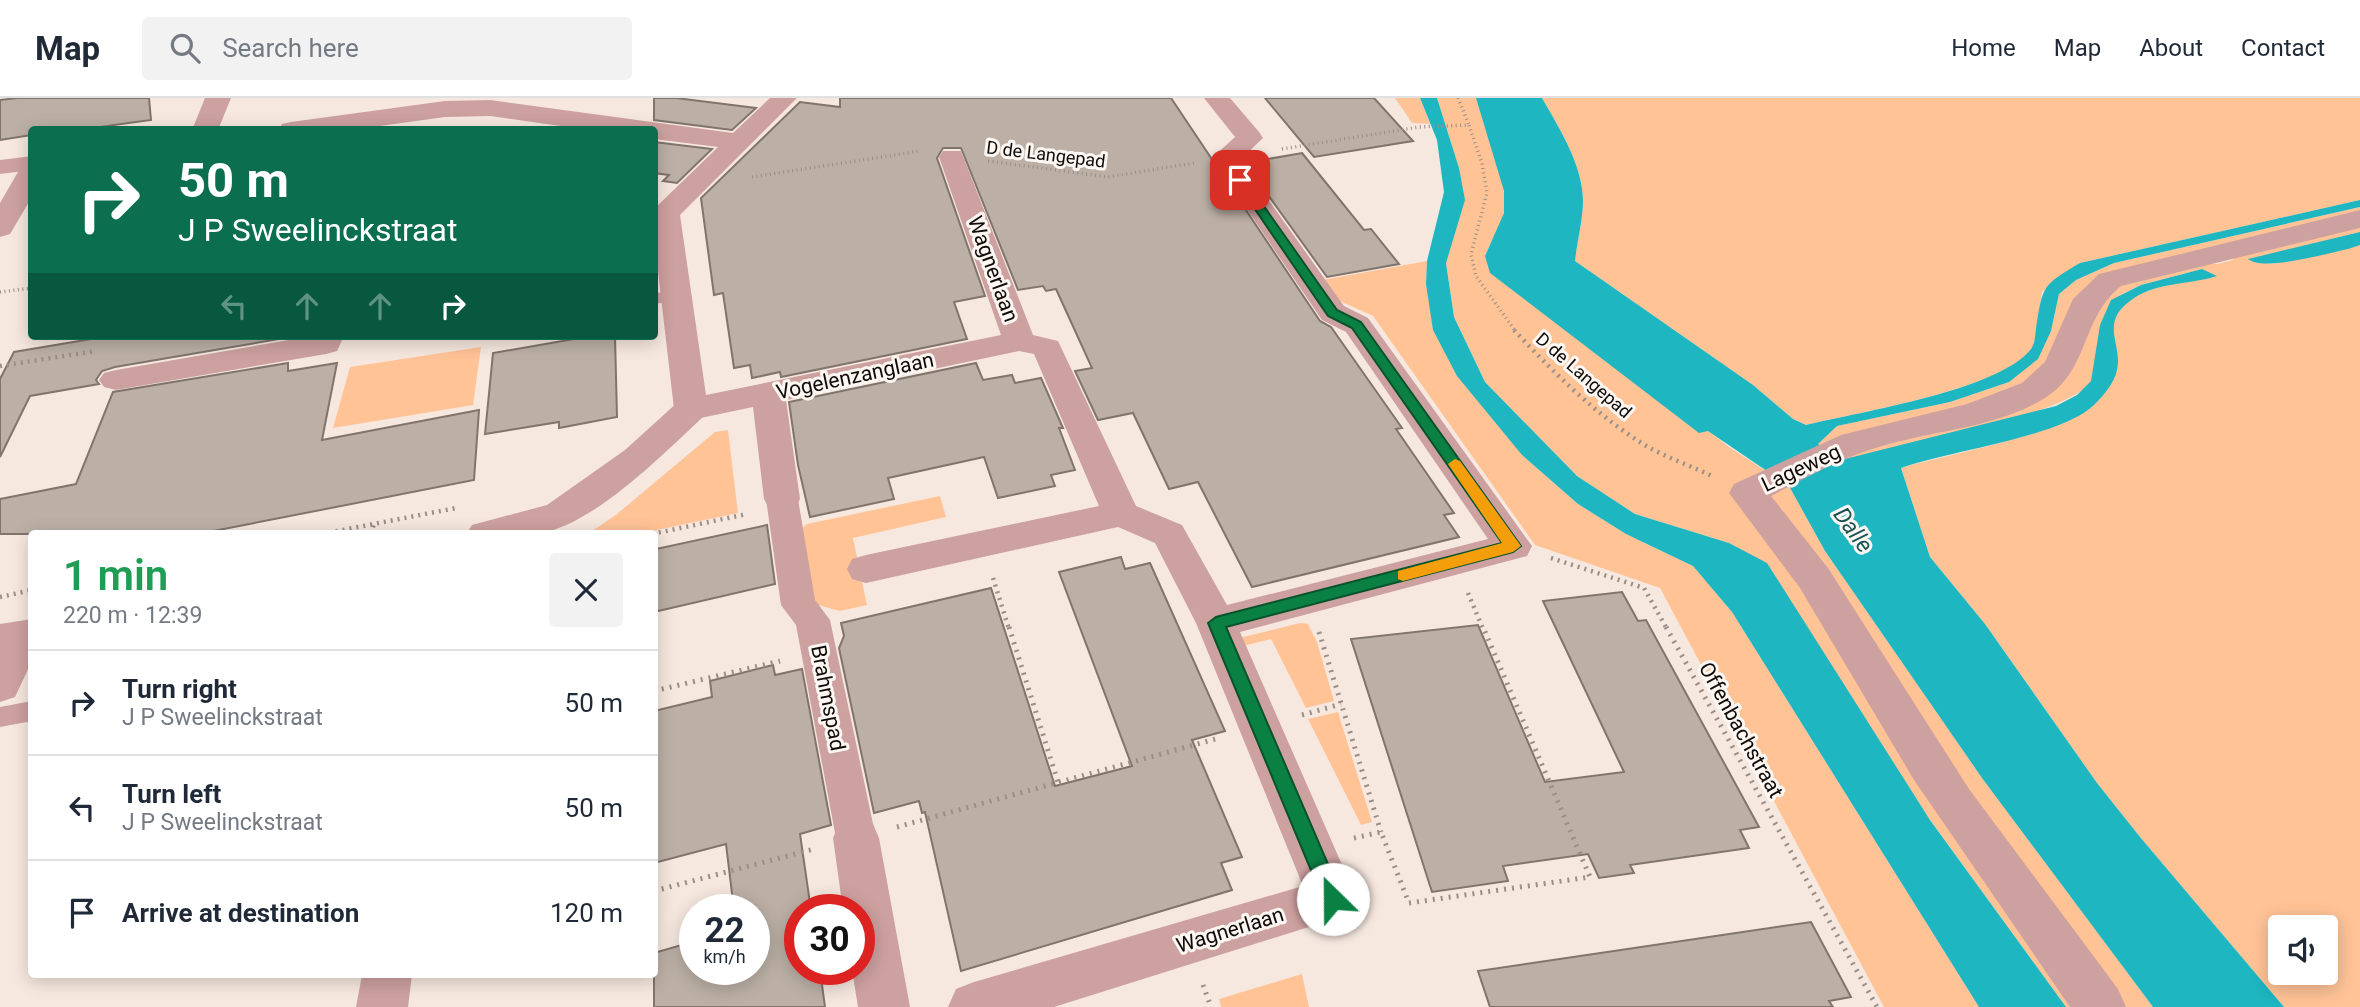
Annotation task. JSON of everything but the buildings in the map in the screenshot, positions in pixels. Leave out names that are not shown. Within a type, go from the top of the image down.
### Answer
[{"type":"street","points":[[207,126],[218,98]]},
{"type":"street","points":[[474,520],[559,515],[638,458],[691,409],[665,297],[666,213],[784,98]]},
{"type":"street","points":[[1216,623],[1513,546],[1357,325],[1333,313],[1225,158],[1250,138],[1217,98]]},
{"type":"street","points":[[351,126],[442,120],[491,103],[623,126]]},
{"type":"street","points":[[658,132],[738,142]]},
{"type":"street","name":"Wagnerlaan","points":[[952,157],[1018,341],[1047,348],[1121,514],[1169,534],[1216,623],[1333,899],[974,1007]]},
{"type":"street","points":[[0,167],[28,164]]},
{"type":"street","points":[[0,228],[28,178]]},
{"type":"street","name":"Lageweg","points":[[2100,1007],[1908,734],[1777,523],[1747,494],[1833,450],[1999,405],[2034,390],[2056,373],[2067,353],[2083,303],[2096,289],[2110,280],[2360,219]]},
{"type":"street","points":[[116,380],[326,344],[327,340]]},
{"type":"street","name":"Vogelenzanglaan","points":[[691,409],[1018,341]]},
{"type":"street","name":"Brahmspad","points":[[768,394],[798,605],[813,620],[856,838],[884,1007]]},
{"type":"street","points":[[866,569],[1121,514]]},
{"type":"street","points":[[0,685],[18,636]]},
{"type":"street","points":[[382,1007],[387,978]]},
{"type":"lane","points":[[0,717],[28,712]]},
{"type":"path","points":[[1458,98],[1469,125]]},
{"type":"path","name":"D de Langepad","points":[[691,186],[920,151],[1108,177],[1427,126],[1469,125],[1487,177],[1486,203],[1471,254],[1477,280],[1495,309],[1529,348],[1647,447],[1747,494]]},
{"type":"path","points":[[0,292],[28,288]]},
{"type":"path","points":[[0,366],[127,346],[116,380]]},
{"type":"path","points":[[658,533],[783,503]]},
{"type":"path","points":[[343,530],[374,524],[474,520]]},
{"type":"path","points":[[372,530],[374,524]]},
{"type":"path","name":"Offenbachstraat","points":[[1513,546],[1644,588],[1877,1007]]},
{"type":"path","points":[[1310,599],[1381,832],[1409,903],[1590,877],[1474,601],[1448,563]]},
{"type":"path","points":[[993,578],[1058,782]]},
{"type":"path","points":[[0,597],[28,591]]},
{"type":"path","points":[[658,690],[819,651]]},
{"type":"path","points":[[658,890],[1341,704]]},
{"type":"path","points":[[1312,849],[1381,832]]},
{"type":"shaded area","points":[[1395,98],[1420,98],[1430,124],[1412,123]]},
{"type":"shaded area","points":[[1437,98],[1476,98],[1496,154],[1503,185],[1504,211],[1485,256],[1729,447],[1789,486],[1825,551],[1982,778],[2153,1007],[2115,1007],[1903,708],[1781,508],[1762,518],[2090,1007],[2066,1007],[1729,543],[1635,514],[1577,476],[1485,382],[1454,317],[1446,263],[1459,168]]},
{"type":"shaded area","points":[[1542,98],[2360,98],[2360,200],[2080,263],[2042,292],[2034,345],[2021,360],[1998,373],[1931,396],[1806,425],[1793,419],[1753,385],[1575,261],[1583,208],[1582,187],[1575,160]]},
{"type":"shaded area","points":[[2360,207],[2360,215],[2137,267],[2026,386],[1991,400],[1820,446],[1817,444],[1837,426],[1950,402],[2009,382],[2051,331],[2059,294],[2076,280],[2114,263]]},
{"type":"shaded area","points":[[2360,225],[2360,232],[2249,260],[2272,264],[2360,245],[2360,1007],[2284,1007],[2097,783],[1985,624],[1930,557],[1901,468],[2029,435],[2075,417],[2091,407],[2103,394],[2118,366],[2113,329],[2116,317],[2123,307],[2132,299],[2156,288],[2206,279],[2202,269],[2141,285],[2120,295],[2095,374],[2091,382],[2076,394],[2014,419],[1841,460],[1860,447],[2008,408],[2093,304],[2122,282],[2202,262],[2217,264],[2233,260],[2231,255]]},
{"type":"shaded area","points":[[1427,261],[1426,284],[1522,455],[1578,504],[1626,534],[1693,566],[1732,612],[1979,1007],[1884,1007],[1660,588],[1535,545],[1373,316],[1329,296],[1317,281]]},
{"type":"shaded area","points":[[481,347],[473,405],[333,428],[350,367]]},
{"type":"shaded area","points":[[728,430],[738,513],[657,530],[594,530],[617,514],[715,432]]},
{"type":"shaded area","points":[[940,496],[946,517],[853,538],[867,605],[840,611],[807,602],[796,534],[807,524]]},
{"type":"shaded area","points":[[1300,623],[1308,624],[1317,642],[1334,701],[1306,708],[1271,639],[1243,646],[1235,639]]},
{"type":"shaded area","points":[[1338,712],[1372,822],[1361,825],[1308,719]]},
{"type":"shaded area","points":[[1302,974],[1309,1007],[1221,1007],[1219,999]]},
{"type":"water","points":[[1420,98],[1437,98],[1459,168],[1465,200],[1446,263],[1454,317],[1485,382],[1577,476],[1635,514],[1729,543],[1767,563],[1930,820],[2066,1007],[1979,1007],[1732,612],[1693,566],[1626,534],[1578,504],[1522,455],[1457,376],[1433,330],[1426,284],[1427,261],[1444,192],[1437,140]]},
{"type":"water","name":"Dalle","points":[[1476,98],[1542,98],[1575,160],[1582,187],[1583,208],[1575,261],[1753,385],[1793,419],[1806,425],[1927,398],[1960,388],[2015,364],[2033,345],[2040,304],[2046,288],[2080,263],[2360,200],[2360,207],[2114,263],[2076,280],[2059,294],[2051,331],[2038,359],[2009,382],[1950,402],[1837,426],[1818,444],[1841,460],[2056,406],[2077,395],[2091,381],[2100,325],[2111,300],[2141,285],[2202,269],[2217,276],[2150,290],[2130,301],[2121,310],[2114,326],[2118,361],[2116,375],[2094,405],[2078,416],[2031,435],[1901,468],[1930,557],[1985,624],[2097,783],[2284,1007],[2153,1007],[1982,778],[1825,551],[1789,486],[1708,431],[1699,433],[1490,273],[1485,256],[1504,213],[1504,191]]},
{"type":"water","points":[[2360,232],[2360,245],[2348,249],[2281,263],[2248,259]]},
{"type":"slow traffic","points":[[1403,575],[1513,546],[1455,464]]},
{"type":"route","points":[[1240,180],[1333,313],[1357,325],[1513,546],[1216,623],[1333,899]]}]
